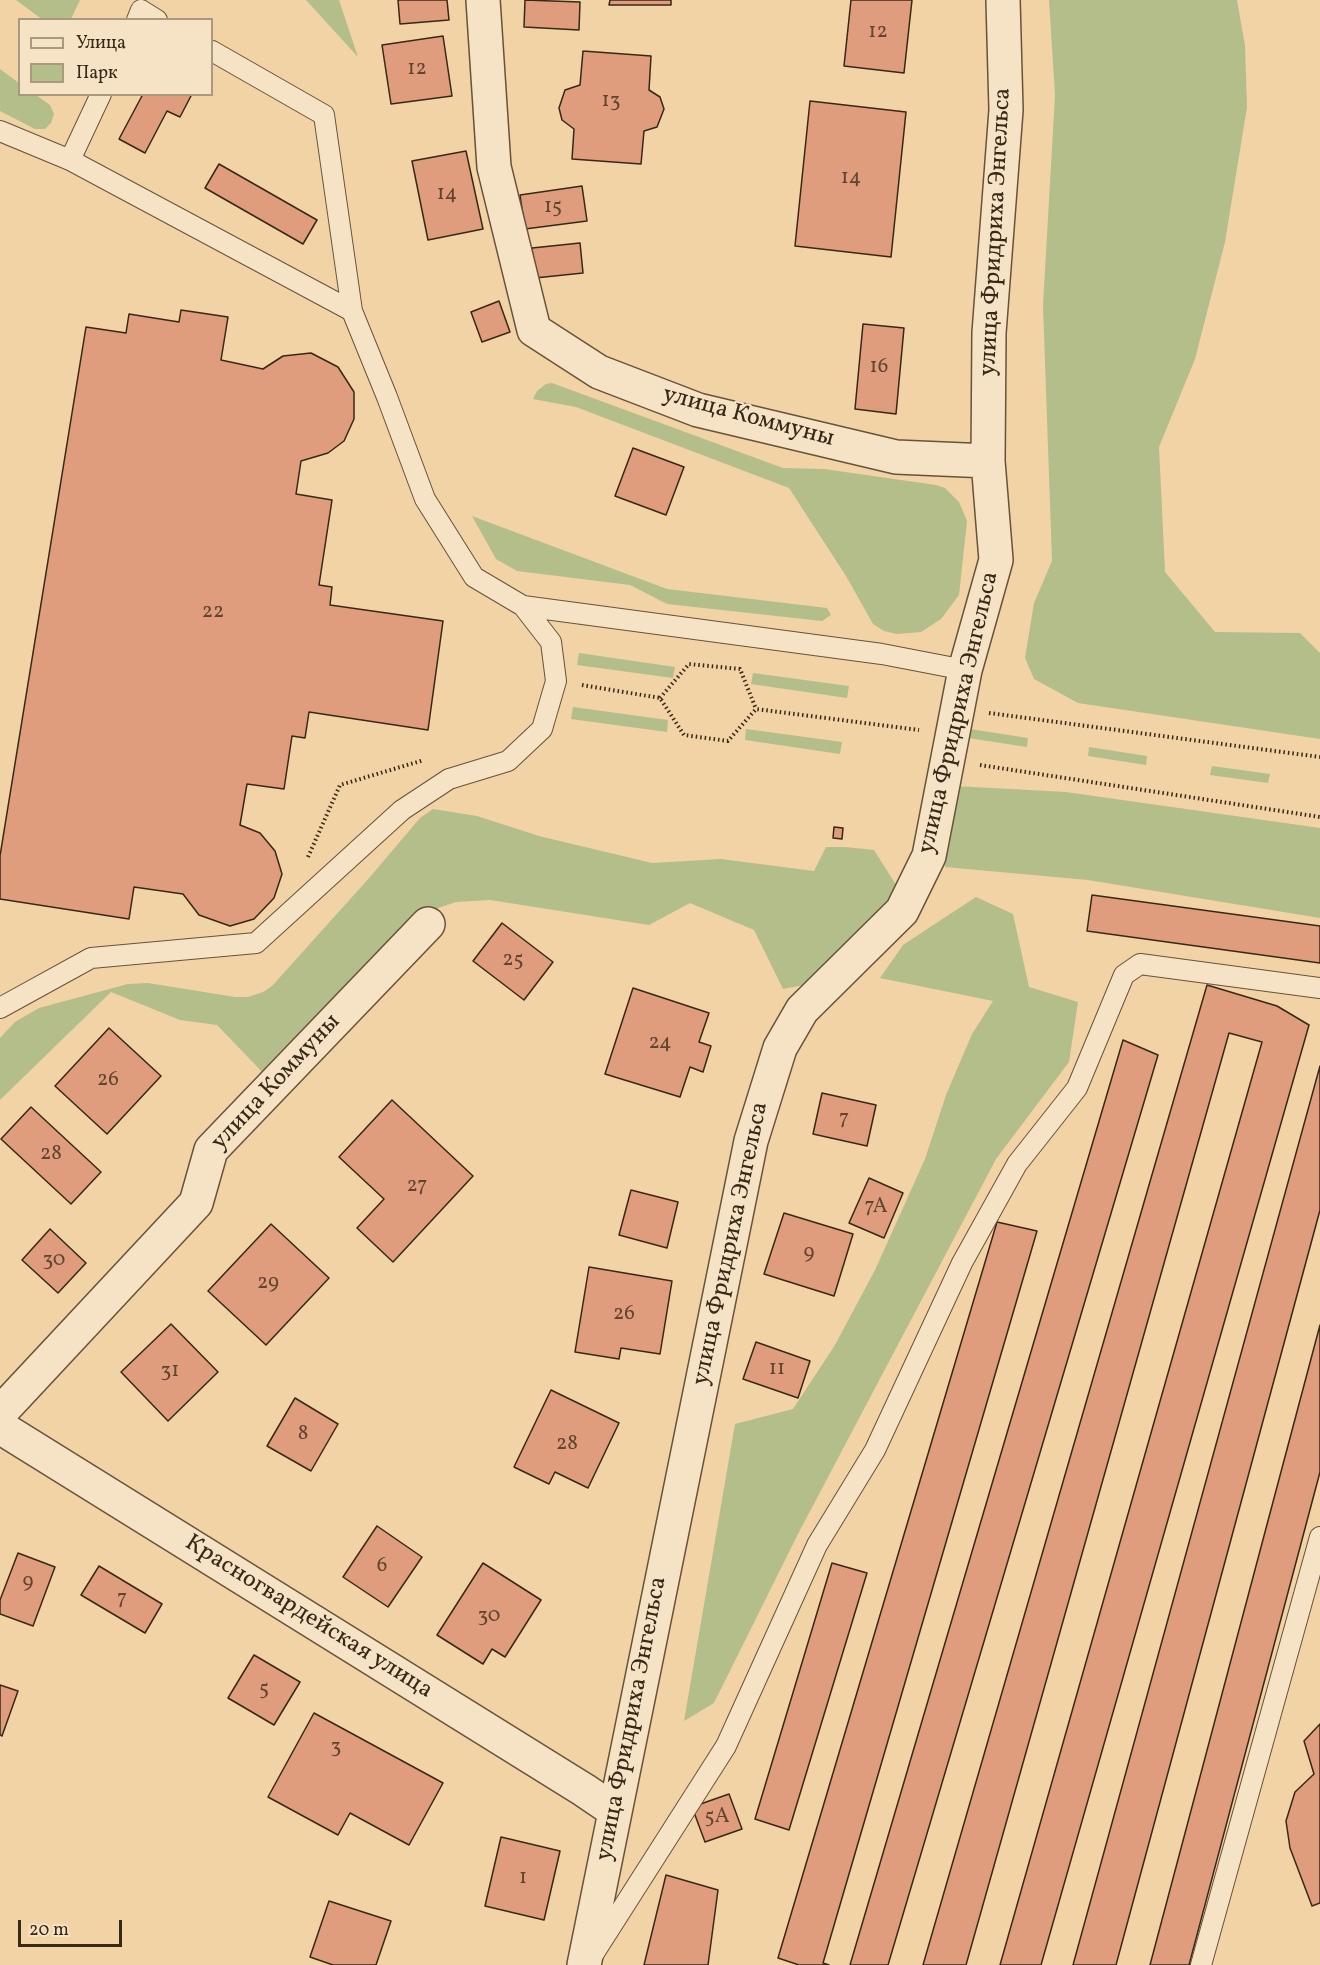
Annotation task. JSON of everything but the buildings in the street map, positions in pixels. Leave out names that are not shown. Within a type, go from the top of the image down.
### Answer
[{"type":"street","name":"улица Коммуны","points":[[483,0],[494,167],[534,330],[599,372],[698,410],[896,457],[988,461]]},
{"type":"street","name":"улица Фридриха Энгельса","points":[[585,1965],[751,1141],[780,1048],[802,1010],[902,911],[930,856],[951,734],[965,670],[996,560],[988,461],[989,333],[1006,110],[1003,0]]},
{"type":"street","name":"улица Коммуны","points":[[0,1413],[196,1203],[211,1150],[428,924]]},
{"type":"street","name":"Красногвардейская улица","points":[[0,1427],[574,1783],[615,1811]]},
{"type":"lane","points":[[137,18],[141,10],[154,18]]},
{"type":"lane","points":[[0,1008],[91,958],[256,943],[402,810],[449,779],[508,761],[542,729],[556,681],[551,642],[523,606],[474,577],[425,499],[399,427],[352,311],[324,115],[213,52]]},
{"type":"lane","points":[[70,160],[100,96]]},
{"type":"lane","points":[[0,131],[70,160],[352,311]]},
{"type":"lane","points":[[523,606],[882,654],[965,670]]},
{"type":"lane","points":[[585,1965],[726,1746],[817,1545],[875,1450],[962,1263],[1017,1164],[1077,1088],[1124,975],[1140,964],[1320,988]]},
{"type":"lane","points":[[1201,1965],[1320,1538]]},
{"type":"path","points":[[660,698],[689,664],[740,669],[756,709]]},
{"type":"path","points":[[986,713],[1320,757]]},
{"type":"path","points":[[951,734],[966,763],[1320,817]]},
{"type":"green space","points":[[16,0],[80,0],[71,18],[40,18]]},
{"type":"green space","points":[[306,0],[339,0],[358,57]]},
{"type":"green space","points":[[1049,0],[1237,0],[1245,46],[1247,107],[1225,242],[1195,359],[1159,447],[1165,572],[1215,632],[1300,633],[1320,653],[1320,739],[1078,703],[1034,679],[1025,658],[1034,603],[1052,561],[1043,305],[1055,95]]},
{"type":"green space","points":[[0,69],[18,82],[18,96],[37,96],[50,105],[54,114],[51,123],[45,129],[35,129],[0,111]]},
{"type":"green space","points":[[552,383],[783,468],[824,469],[945,488],[959,502],[967,521],[959,595],[941,619],[921,632],[897,634],[884,631],[873,624],[846,576],[789,488],[576,407],[533,399],[537,391],[546,384]]},
{"type":"green space","points":[[472,516],[667,589],[827,608],[831,615],[822,621],[667,604],[630,585],[517,571],[496,559]]},
{"type":"green space","points":[[579,653],[675,667],[673,678],[577,665]]},
{"type":"green space","points":[[753,673],[849,686],[847,698],[751,684]]},
{"type":"green space","points":[[573,707],[668,720],[667,732],[571,719]]},
{"type":"green space","points":[[746,729],[842,742],[840,754],[745,740]]},
{"type":"green space","points":[[970,729],[1028,738],[1027,747],[968,738]]},
{"type":"green space","points":[[1089,747],[1147,756],[1146,765],[1088,756]]},
{"type":"green space","points":[[1212,766],[1270,774],[1268,783],[1210,775]]},
{"type":"green space","points":[[955,786],[1066,792],[1320,828],[1320,918],[1088,880],[945,867]]},
{"type":"green space","points":[[433,809],[477,816],[539,836],[652,863],[721,859],[814,871],[826,847],[874,850],[898,888],[874,916],[804,985],[783,989],[754,930],[690,903],[649,925],[490,900],[456,902],[438,908],[407,926],[269,1079],[217,1025],[180,1020],[111,992],[0,1100],[0,1038],[15,1022],[39,1008],[128,984],[148,983],[235,997],[248,997],[272,986],[420,818]]},
{"type":"green space","points":[[976,897],[1013,914],[1029,987],[1078,1002],[1069,1062],[996,1159],[798,1534],[714,1703],[684,1721],[735,1424],[793,1409],[835,1345],[875,1270],[925,1159],[946,1095],[972,1034],[993,1001],[880,978],[903,945]]}]
